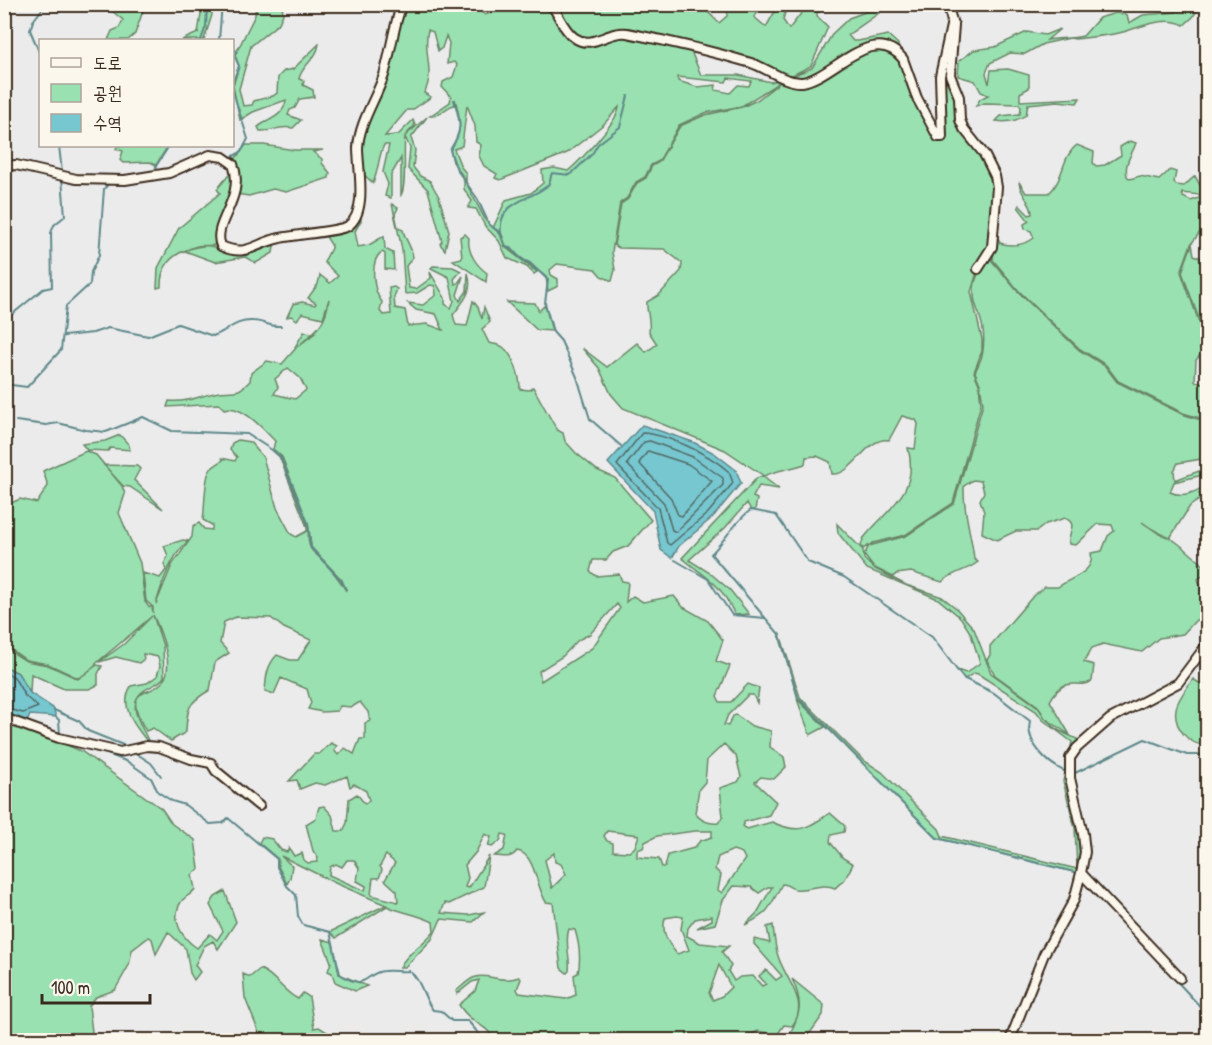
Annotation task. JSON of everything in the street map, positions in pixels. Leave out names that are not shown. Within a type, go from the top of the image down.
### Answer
[{"type":"street","points":[[4,166],[16,165],[69,178],[124,180],[169,173],[202,157],[218,156],[233,164],[236,186],[234,200],[218,237],[220,246],[240,252],[281,237],[344,228],[352,223],[357,213],[361,173],[358,157],[360,138],[383,77],[402,4]]},
{"type":"street","points":[[552,4],[575,38],[585,42],[597,41],[619,32],[753,64],[798,82],[809,81],[841,59],[861,51],[879,47],[890,49],[898,52],[903,59],[924,112],[938,137],[942,137],[940,76],[952,21]]},
{"type":"street","points":[[947,4],[955,36],[950,75],[959,97],[960,120],[964,129],[984,154],[997,187],[992,247],[978,269]]},
{"type":"street","points":[[1010,1041],[1044,954],[1074,900],[1081,873],[1085,852],[1070,778],[1070,758],[1077,748],[1110,720],[1178,683],[1208,643]]},
{"type":"street","points":[[4,718],[60,738],[120,752],[147,746],[159,747],[191,759],[211,763],[216,771],[260,806]]},
{"type":"street","points":[[1081,873],[1180,978]]},
{"type":"green space","points":[[145,5],[135,34],[129,39],[108,39],[112,31],[119,28],[123,20],[112,11],[115,8]]},
{"type":"green space","points":[[197,5],[211,5],[212,15],[204,39],[184,39],[198,33],[202,8]]},
{"type":"green space","points":[[256,5],[282,5],[283,14],[279,23],[251,46],[239,89],[243,106],[252,105],[254,101],[277,93],[278,77],[284,71],[293,69],[319,44],[299,79],[304,81],[303,85],[313,90],[314,97],[300,99],[295,108],[290,110],[288,115],[301,120],[293,128],[283,127],[260,131],[258,127],[279,114],[286,100],[253,112],[240,120],[234,91],[239,66],[235,55],[255,15]]},
{"type":"green space","points":[[403,5],[472,5],[485,15],[497,11],[499,5],[551,5],[566,28],[585,42],[619,33],[690,49],[701,75],[738,75],[771,82],[785,78],[798,83],[842,60],[879,48],[897,53],[942,138],[941,76],[952,24],[950,58],[959,120],[994,177],[991,247],[980,262],[971,292],[982,339],[982,351],[974,372],[979,384],[981,404],[953,503],[905,535],[873,543],[863,549],[861,546],[863,539],[891,509],[905,489],[910,464],[908,448],[915,449],[918,424],[916,420],[902,416],[889,440],[881,440],[873,444],[840,473],[832,474],[830,462],[817,456],[806,457],[805,464],[764,476],[725,450],[623,408],[611,394],[599,368],[582,348],[607,367],[637,343],[646,352],[657,344],[649,332],[647,302],[659,295],[681,271],[682,263],[664,249],[619,248],[614,245],[621,204],[628,199],[637,183],[646,178],[652,166],[659,162],[680,126],[705,115],[742,107],[757,100],[783,80],[742,106],[705,113],[679,125],[659,161],[651,165],[645,177],[636,182],[627,198],[620,203],[612,252],[615,270],[612,281],[601,276],[595,269],[557,264],[550,270],[551,275],[558,279],[558,286],[548,291],[546,277],[506,246],[501,232],[493,228],[506,200],[531,193],[543,183],[542,170],[554,168],[568,171],[606,131],[619,107],[604,124],[567,153],[500,180],[495,178],[497,174],[484,166],[479,156],[481,145],[476,142],[475,126],[467,105],[462,146],[454,149],[466,173],[466,181],[453,162],[450,150],[457,138],[460,126],[455,99],[455,105],[437,115],[430,116],[450,102],[451,97],[442,87],[443,82],[453,77],[457,65],[454,62],[447,64],[449,43],[446,36],[442,48],[438,51],[433,32],[428,30],[429,78],[424,93],[431,97],[412,110],[407,110],[385,136],[398,135],[413,120],[415,125],[405,136],[427,117],[411,138],[415,150],[413,167],[420,176],[430,181],[439,197],[449,231],[445,250],[440,244],[442,241],[428,190],[408,169],[410,148],[405,137],[403,190],[401,195],[401,158],[391,175],[391,198],[385,196],[388,184],[383,172],[389,145],[384,145],[373,183],[362,173],[361,143]],"holes":[[[677,77],[726,82],[728,78],[751,81],[749,86],[738,85],[730,93],[715,90],[716,85],[697,87],[678,81]]]},
{"type":"green space","points":[[552,5],[713,5],[706,10],[719,23],[727,16],[728,9],[724,5],[734,9],[741,5],[765,5],[754,17],[766,27],[777,8],[771,5],[787,5],[783,20],[789,29],[806,7],[804,5],[822,5],[825,8],[817,13],[817,16],[828,27],[811,66],[786,78],[754,64],[634,34],[597,41],[575,38]]},
{"type":"green space","points":[[884,5],[879,13],[848,35],[853,41],[858,41],[888,35],[898,44],[898,52],[886,49],[863,51],[811,79],[787,78],[812,68],[833,33],[849,18]]},
{"type":"green space","points":[[1177,5],[1200,5],[1193,17],[1184,25],[1169,21],[1123,32],[1070,38],[1083,36],[1099,18],[1116,13],[1127,15],[1129,23],[1143,15],[1176,12]]},
{"type":"green space","points":[[1060,29],[1047,40],[1070,38],[1043,44],[1025,54],[1010,53],[990,63],[986,73],[989,84],[991,70],[1008,69],[1029,75],[1029,88],[1020,93],[1020,101],[1080,98],[1077,103],[1057,101],[1028,104],[1026,115],[1023,117],[1008,122],[996,121],[1001,116],[1020,114],[1021,107],[1019,104],[985,103],[976,106],[980,99],[988,95],[981,92],[975,81],[958,76],[959,61],[974,50],[995,47],[1027,32],[1045,35]]},
{"type":"green space","points":[[1130,141],[1136,143],[1127,167],[1127,176],[1130,179],[1140,176],[1159,180],[1170,170],[1176,172],[1174,182],[1176,185],[1184,186],[1195,176],[1201,187],[1200,195],[1182,193],[1183,197],[1191,201],[1199,198],[1207,201],[1207,217],[1201,231],[1191,244],[1181,272],[1199,322],[1207,334],[1207,348],[1196,360],[1195,381],[1207,384],[1207,420],[1183,413],[1118,381],[1106,365],[1080,349],[1019,291],[993,260],[996,232],[1000,243],[1004,244],[1022,244],[1034,238],[1031,231],[1025,229],[1024,224],[1029,221],[1018,207],[1019,205],[1029,215],[1032,214],[1019,182],[1026,193],[1049,193],[1054,188],[1068,156],[1077,145],[1094,152],[1093,163],[1096,166],[1105,165],[1121,155],[1120,147]]},
{"type":"green space","points":[[246,145],[264,145],[294,150],[323,150],[313,152],[322,159],[322,163],[330,173],[329,178],[286,192],[273,189],[249,196],[236,194],[234,160],[229,159],[236,158]]},
{"type":"green space","points":[[117,147],[167,147],[156,165],[150,162],[123,163],[120,160],[123,151],[116,149]]},
{"type":"green space","points":[[234,169],[230,208],[219,245],[188,249],[179,253],[166,266],[162,275],[161,287],[157,288],[158,268],[179,228],[220,193],[217,189]]},
{"type":"green space","points":[[464,179],[486,221],[500,234],[505,247],[537,272],[534,274],[527,267],[507,258],[499,241],[485,226],[476,209],[468,208],[472,201],[464,189]]},
{"type":"green space","points":[[392,204],[398,208],[395,214],[398,228],[403,230],[413,257],[406,266],[409,288],[416,289],[431,278],[430,272],[445,298],[445,304],[451,308],[454,301],[449,277],[431,268],[433,266],[453,267],[461,271],[454,279],[455,284],[463,276],[457,295],[460,301],[467,291],[468,273],[469,291],[453,315],[456,325],[467,326],[473,301],[482,319],[484,307],[490,322],[482,329],[489,343],[503,347],[510,356],[518,372],[520,389],[529,390],[533,387],[557,430],[563,433],[565,441],[597,470],[615,478],[651,520],[628,546],[613,552],[606,560],[593,560],[590,571],[596,576],[619,574],[622,581],[628,582],[626,602],[633,596],[643,602],[674,596],[683,607],[708,621],[723,640],[716,661],[730,666],[717,696],[720,702],[731,702],[748,684],[759,688],[757,703],[753,695],[748,695],[728,715],[724,725],[728,726],[733,716],[736,715],[752,726],[771,731],[770,747],[784,757],[786,767],[774,779],[761,777],[755,782],[776,802],[769,815],[744,822],[743,827],[747,829],[772,822],[797,829],[809,826],[830,813],[845,826],[844,832],[831,835],[830,842],[843,858],[853,864],[845,879],[835,888],[825,886],[795,889],[782,884],[768,909],[745,925],[757,913],[772,887],[759,893],[751,887],[734,886],[723,900],[715,924],[697,928],[712,920],[712,916],[695,919],[688,928],[687,936],[700,943],[729,946],[722,952],[731,966],[728,971],[734,981],[740,977],[753,976],[762,986],[766,984],[759,976],[766,970],[776,980],[782,976],[754,944],[754,939],[770,943],[767,927],[773,925],[778,955],[795,992],[799,1009],[792,1026],[784,1025],[777,1035],[758,1031],[741,1040],[497,1040],[467,1015],[459,1005],[475,991],[479,980],[472,982],[457,994],[456,991],[476,977],[512,979],[519,977],[521,979],[517,989],[519,993],[566,999],[576,995],[574,975],[578,973],[579,962],[575,930],[569,929],[567,939],[569,971],[567,973],[561,968],[553,903],[546,902],[528,858],[517,851],[509,857],[494,856],[504,850],[507,835],[502,834],[500,841],[492,847],[488,846],[491,837],[485,834],[476,852],[465,865],[468,878],[465,887],[469,888],[489,856],[484,887],[449,904],[445,903],[441,913],[469,915],[484,912],[473,922],[441,919],[432,939],[405,967],[400,967],[434,931],[433,922],[387,906],[336,938],[330,932],[386,905],[281,856],[292,866],[287,884],[278,866],[278,859],[259,843],[262,837],[272,839],[281,850],[287,852],[289,848],[294,856],[302,853],[304,860],[308,863],[317,862],[318,858],[313,851],[306,824],[316,818],[319,807],[324,806],[332,815],[336,831],[343,831],[347,823],[349,799],[357,794],[365,804],[369,800],[366,791],[354,784],[350,787],[347,776],[325,785],[315,783],[300,789],[297,780],[289,781],[314,754],[319,754],[331,743],[337,746],[334,750],[338,755],[345,748],[354,754],[360,739],[365,739],[365,723],[370,721],[368,712],[360,702],[352,707],[340,706],[337,711],[322,712],[308,709],[311,703],[307,689],[281,678],[274,694],[265,691],[269,667],[277,655],[290,660],[298,660],[311,640],[284,628],[271,618],[236,617],[224,622],[220,643],[229,653],[215,662],[210,690],[190,707],[186,732],[171,741],[153,728],[146,731],[138,716],[136,702],[135,709],[137,716],[150,745],[131,718],[127,703],[128,694],[131,686],[147,683],[157,676],[160,666],[158,657],[143,654],[144,659],[139,663],[116,657],[99,662],[124,644],[152,616],[78,678],[48,664],[26,660],[5,645],[5,499],[9,504],[20,499],[37,503],[48,486],[43,471],[86,451],[96,455],[122,486],[125,494],[119,513],[140,563],[145,602],[152,607],[153,613],[153,607],[146,601],[143,573],[160,578],[166,570],[164,564],[168,556],[164,546],[183,540],[188,541],[172,562],[156,604],[172,565],[192,537],[193,526],[199,523],[204,529],[212,530],[212,525],[203,520],[210,470],[223,460],[222,458],[235,461],[237,457],[230,450],[232,443],[238,440],[250,442],[263,457],[277,508],[291,534],[296,537],[307,531],[307,527],[279,456],[281,458],[307,523],[311,549],[331,570],[346,591],[342,580],[311,547],[308,523],[282,457],[273,449],[275,441],[245,414],[231,408],[224,409],[219,404],[167,407],[169,401],[182,401],[219,392],[239,390],[250,381],[251,373],[267,361],[282,364],[296,348],[304,332],[313,333],[319,327],[328,308],[329,299],[323,318],[302,313],[297,320],[291,316],[287,317],[293,304],[302,302],[315,305],[316,303],[308,298],[318,284],[320,275],[330,283],[338,276],[324,262],[332,246],[325,235],[275,241],[287,237],[342,230],[355,220],[358,214],[361,214],[361,221],[355,231],[358,247],[369,245],[384,236],[385,249],[393,253],[394,270],[385,269],[385,254],[382,252],[375,262],[376,291],[382,302],[380,311],[383,315],[391,314],[389,288],[394,287],[397,289],[394,297],[395,308],[405,310],[408,326],[427,324],[443,330],[436,314],[416,310],[408,303],[423,305],[436,295],[435,286],[430,285],[417,293],[405,294],[402,249]],"holes":[[[288,368],[300,378],[306,390],[295,399],[274,394],[278,387],[275,379]],[[617,604],[620,608],[592,648],[541,681],[539,671],[563,656],[578,640],[590,634]],[[153,615],[165,646],[167,671],[165,678],[160,685],[141,694],[164,677],[163,646]],[[724,744],[736,756],[741,777],[738,782],[720,788],[723,817],[718,823],[705,821],[695,813],[699,789],[705,782],[707,760]],[[607,831],[639,835],[635,847],[629,852],[613,851],[613,843],[607,841],[604,836]],[[695,831],[712,831],[712,837],[700,841],[694,848],[668,855],[665,867],[662,867],[659,859],[637,857],[637,850],[643,848],[645,842],[657,836]],[[733,850],[742,853],[745,859],[722,893],[718,890],[721,875],[715,869],[718,857]],[[554,853],[555,862],[561,864],[566,874],[552,888],[545,860]],[[386,855],[395,863],[385,880],[397,891],[398,902],[371,895],[373,878],[379,878],[382,870],[380,866]],[[347,860],[354,860],[359,868],[357,881],[366,886],[365,891],[329,875],[330,867],[336,864],[342,867]],[[683,917],[681,929],[689,950],[677,954],[668,942],[664,928],[665,918]],[[719,965],[731,987],[722,996],[713,1000],[709,993]]]},
{"type":"green space","points":[[465,234],[469,238],[469,248],[473,258],[487,273],[486,282],[453,260],[462,258],[460,237]]},
{"type":"green space","points":[[275,241],[273,253],[256,263],[245,257],[215,262],[185,251],[193,247],[206,246],[232,252],[244,252]]},
{"type":"green space","points":[[1192,244],[1194,255],[1207,261],[1207,332],[1200,322],[1182,272]]},
{"type":"green space","points":[[991,252],[992,261],[1018,292],[1079,350],[1105,366],[1117,382],[1182,414],[1207,422],[1207,458],[1178,463],[1174,471],[1175,480],[1207,468],[1207,474],[1174,482],[1170,492],[1190,493],[1207,484],[1207,489],[1199,494],[1202,498],[1190,506],[1169,538],[1207,568],[1207,573],[1198,579],[1203,595],[1202,606],[1207,610],[1207,620],[1196,620],[1183,634],[1159,638],[1142,652],[1103,644],[1092,648],[1084,662],[1094,665],[1092,681],[1087,684],[1061,687],[1050,701],[1070,735],[1045,718],[1038,706],[995,675],[987,660],[990,655],[990,646],[1034,595],[1045,587],[1058,587],[1086,570],[1091,560],[1091,553],[1102,551],[1108,536],[1114,531],[1112,525],[1098,524],[1076,545],[1069,544],[1072,526],[1065,518],[1046,524],[1037,531],[1016,531],[997,540],[982,533],[984,512],[980,500],[984,492],[981,481],[973,480],[964,486],[964,491],[974,559],[978,562],[974,565],[942,582],[911,572],[896,574],[893,577],[873,567],[864,555],[869,546],[906,536],[954,504],[983,404],[980,384],[975,372],[982,355],[984,335],[974,294],[980,269]]},
{"type":"green space","points":[[507,302],[535,303],[539,311],[545,305],[552,331],[537,330]]},
{"type":"green space","points":[[120,435],[129,445],[130,450],[110,448],[108,451],[87,450],[82,444],[105,441]]},
{"type":"green space","points":[[104,465],[137,466],[140,469],[134,480],[163,509],[130,487],[123,486]]},
{"type":"green space","points":[[762,476],[779,489],[759,486],[753,497],[757,499],[755,510],[751,510],[747,503],[725,528],[689,560],[710,573],[730,590],[749,614],[735,615],[718,588],[682,558],[757,478]]},
{"type":"green space","points":[[837,524],[863,550],[864,559],[873,568],[906,585],[942,597],[956,608],[974,629],[991,673],[1038,707],[1045,718],[1058,730],[1083,742],[1069,758],[1083,844],[1078,886],[1018,1014],[1040,952],[1058,924],[1079,873],[937,838],[798,698],[780,634],[800,697],[863,760],[882,772],[939,829],[942,836],[1077,869],[1075,828],[1063,781],[1072,742],[1043,720],[1036,711],[978,674],[974,673],[965,679],[957,670],[966,673],[980,663],[971,634],[961,618],[938,599],[867,569],[838,533]]},
{"type":"green space","points":[[4,647],[26,661],[48,665],[78,679],[97,665],[102,666],[98,674],[98,685],[89,689],[64,689],[31,674],[30,693],[18,673],[5,666]]},
{"type":"green space","points":[[1193,679],[1207,688],[1207,745],[1188,739],[1177,722],[1177,705]]},
{"type":"green space","points":[[797,699],[825,727],[810,735]]},
{"type":"green space","points":[[5,720],[81,751],[162,809],[172,824],[195,840],[199,869],[192,875],[195,889],[181,902],[177,915],[182,934],[192,944],[197,948],[210,934],[217,940],[223,931],[210,905],[215,897],[225,891],[236,922],[218,949],[213,941],[204,946],[195,965],[200,972],[194,980],[190,973],[186,949],[168,932],[156,954],[152,939],[149,937],[132,950],[129,965],[115,990],[96,997],[89,1006],[92,1032],[88,1040],[5,1040]]},
{"type":"green space","points":[[322,939],[333,942],[339,974],[367,986],[355,991],[335,982],[332,973],[328,971],[331,962]]},
{"type":"green space","points":[[260,969],[298,999],[303,993],[309,997],[314,1028],[319,1027],[340,1040],[262,1040],[245,998],[243,974],[250,977]]},
{"type":"green space","points":[[792,979],[824,1005],[823,1015],[805,1040],[787,1040],[799,1011],[798,997]]},
{"type":"water","points":[[642,425],[693,442],[714,453],[736,470],[741,483],[713,517],[679,546],[672,558],[661,550],[653,511],[608,463]]},
{"type":"water","points":[[4,666],[18,673],[30,693],[53,708],[56,717],[30,715],[27,722],[5,713]]},
{"type":"waterway","points":[[39,52],[30,30],[33,21],[46,4]]},
{"type":"waterway","points":[[219,39],[222,4]]},
{"type":"waterway","points":[[201,39],[206,26],[207,9]]},
{"type":"waterway","points":[[234,50],[237,51],[234,55]]},
{"type":"waterway","points":[[234,55],[239,66],[234,78]]},
{"type":"waterway","points":[[230,158],[241,152],[248,139],[234,95]]},
{"type":"waterway","points":[[501,234],[501,223],[509,208],[547,186],[552,173],[570,175],[592,154],[598,144],[620,127],[628,96]]},
{"type":"waterway","points":[[454,100],[460,126],[450,150],[457,170],[477,198],[489,224],[501,234],[505,246],[530,263],[548,280],[545,303],[553,332],[561,341],[577,377],[590,419],[621,446]]},
{"type":"waterway","points":[[59,147],[62,172]]},
{"type":"waterway","points":[[155,172],[156,166],[168,147]]},
{"type":"waterway","points":[[4,321],[43,289],[52,287],[51,233],[54,225],[65,216],[62,178]]},
{"type":"waterway","points":[[4,384],[27,387],[61,350],[66,306],[90,284],[91,272],[99,255],[104,189],[109,183]]},
{"type":"waterway","points":[[64,336],[93,333],[108,328],[148,336],[178,324],[213,336],[247,321],[281,326]]},
{"type":"waterway","points":[[16,421],[46,425],[58,423],[106,432],[143,417],[172,431],[247,434],[281,458],[308,523],[311,548],[341,580],[346,589]]},
{"type":"waterway","points":[[1068,786],[1066,772],[1052,764],[1034,745],[1029,729],[1030,721],[994,693],[963,678],[932,637],[844,577],[808,562],[776,515],[751,510],[741,518],[711,554],[779,634],[798,698],[937,838],[1078,873]]},
{"type":"waterway","points":[[675,560],[708,579],[732,615],[765,618]]},
{"type":"waterway","points":[[54,710],[79,721],[88,731],[128,747]]},
{"type":"waterway","points":[[56,717],[59,720],[60,735]]},
{"type":"waterway","points":[[1073,774],[1145,739],[1187,755],[1208,755]]},
{"type":"waterway","points":[[92,748],[128,762],[151,778],[158,792],[172,801],[185,805],[210,824],[223,823],[228,818],[277,859],[277,867],[287,886],[296,895],[298,916],[303,925],[330,932],[340,974],[361,982],[378,972],[409,971],[417,979],[433,1010],[441,1011],[452,1021],[468,1021],[484,1040]]},
{"type":"waterway","points":[[134,752],[151,763],[161,776]]},
{"type":"waterway","points":[[1203,761],[1208,766]]},
{"type":"waterway","points":[[1079,835],[1080,860]]},
{"type":"waterway","points":[[1063,913],[1073,891]]},
{"type":"waterway","points":[[1024,994],[1040,952],[1051,934]]},
{"type":"waterway","points":[[1138,939],[1208,1015]]}]
